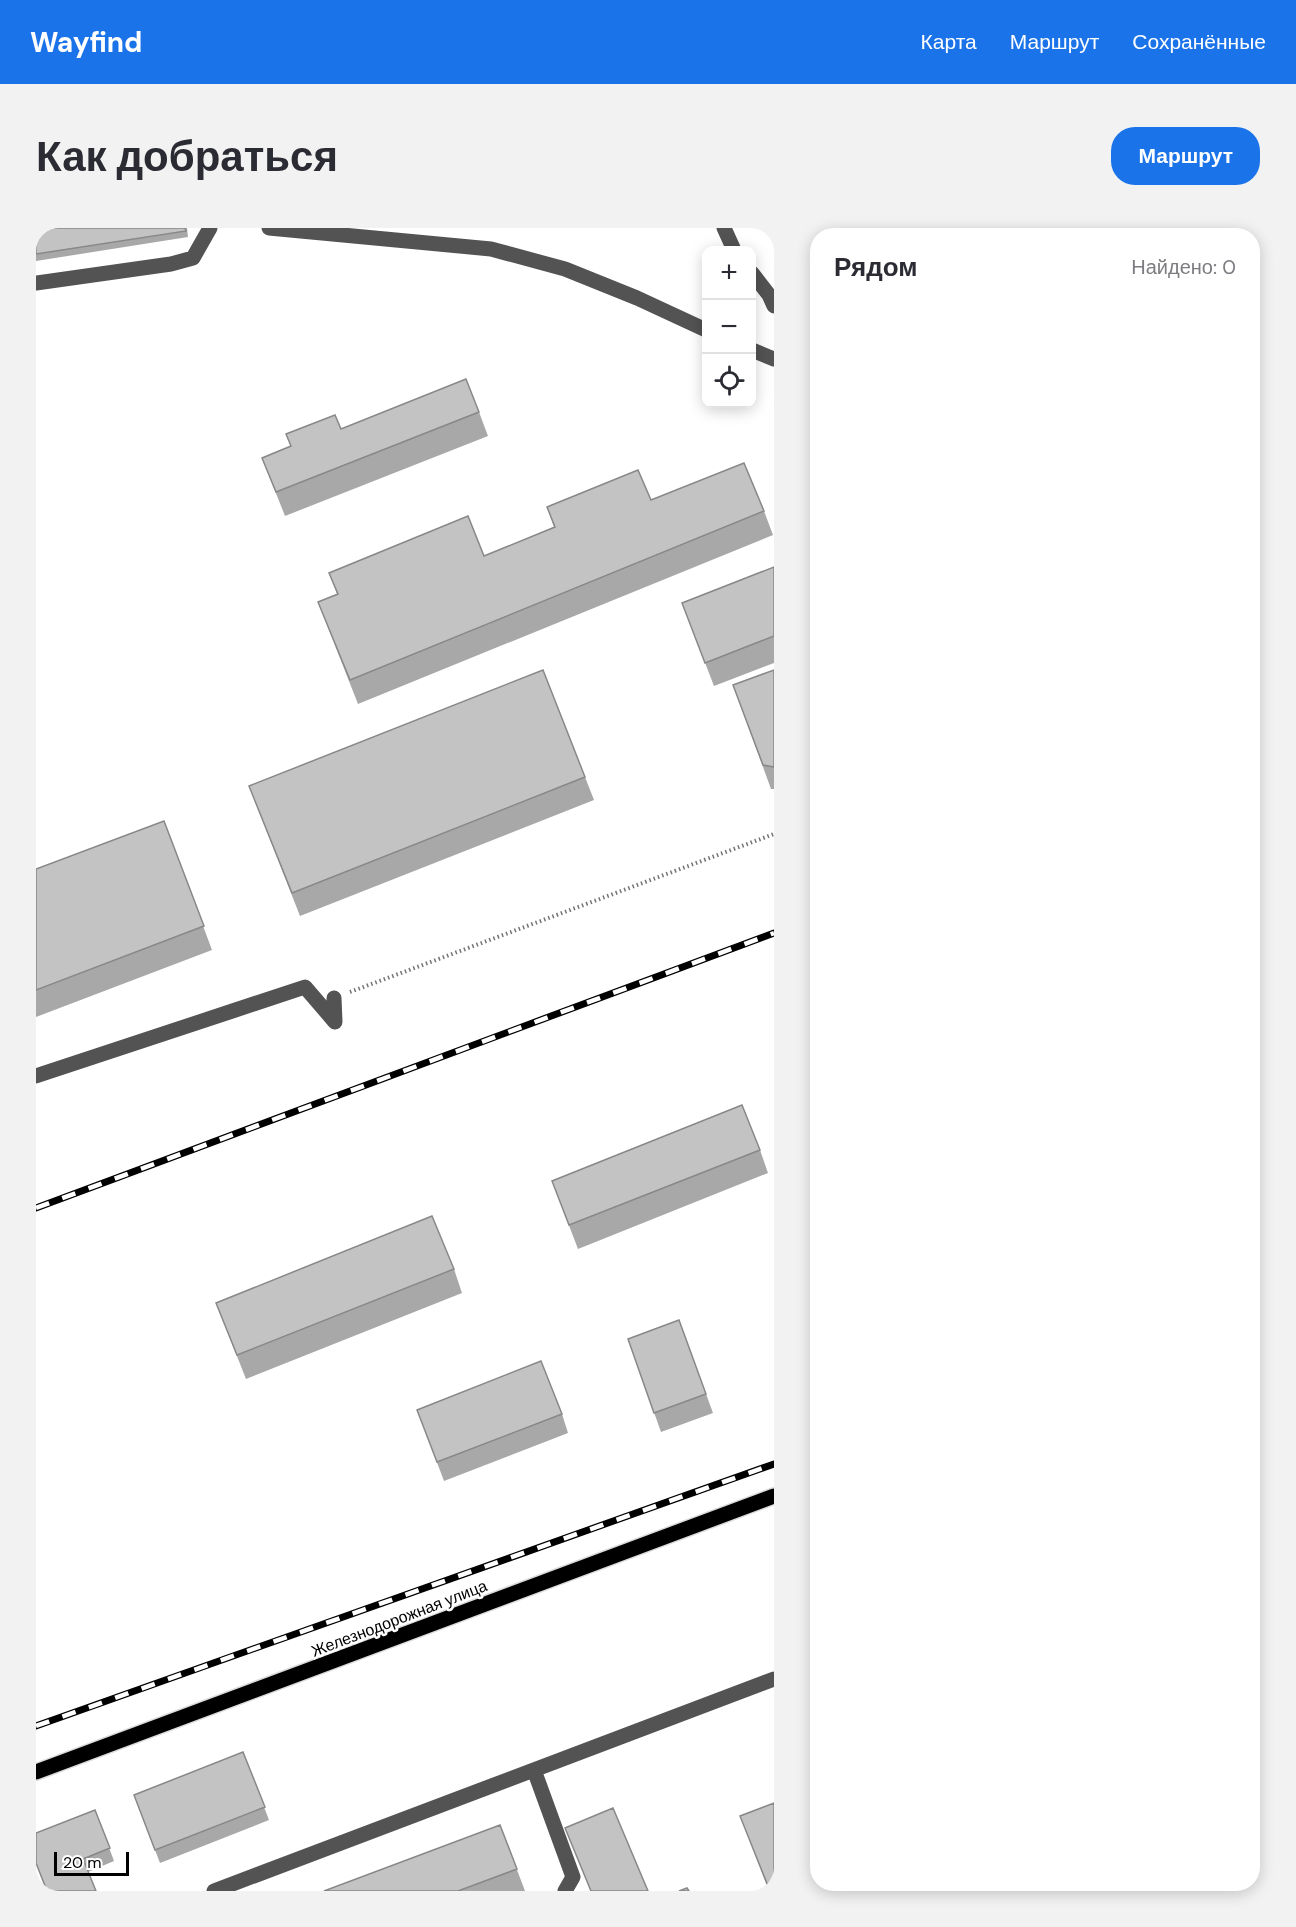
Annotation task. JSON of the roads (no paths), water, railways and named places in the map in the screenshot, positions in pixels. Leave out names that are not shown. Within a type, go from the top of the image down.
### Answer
[{"type":"main road","name":"Железнодорожная улица","points":[[36,1772],[774,1496]]},
{"type":"street","points":[[36,283],[171,264],[193,258],[210,228]]},
{"type":"street","points":[[269,228],[491,249],[565,269],[637,298],[702,328]]},
{"type":"street","points":[[724,228],[732,246]]},
{"type":"street","points":[[756,278],[774,306]]},
{"type":"street","points":[[756,352],[774,359]]},
{"type":"street","points":[[36,1077],[304,987],[335,1023],[334,998]]},
{"type":"street","points":[[214,1891],[774,1679]]},
{"type":"street","points":[[534,1770],[573,1877],[565,1891]]},
{"type":"railway","points":[[36,1208],[774,933]]},
{"type":"railway","points":[[36,1726],[774,1464]]}]
